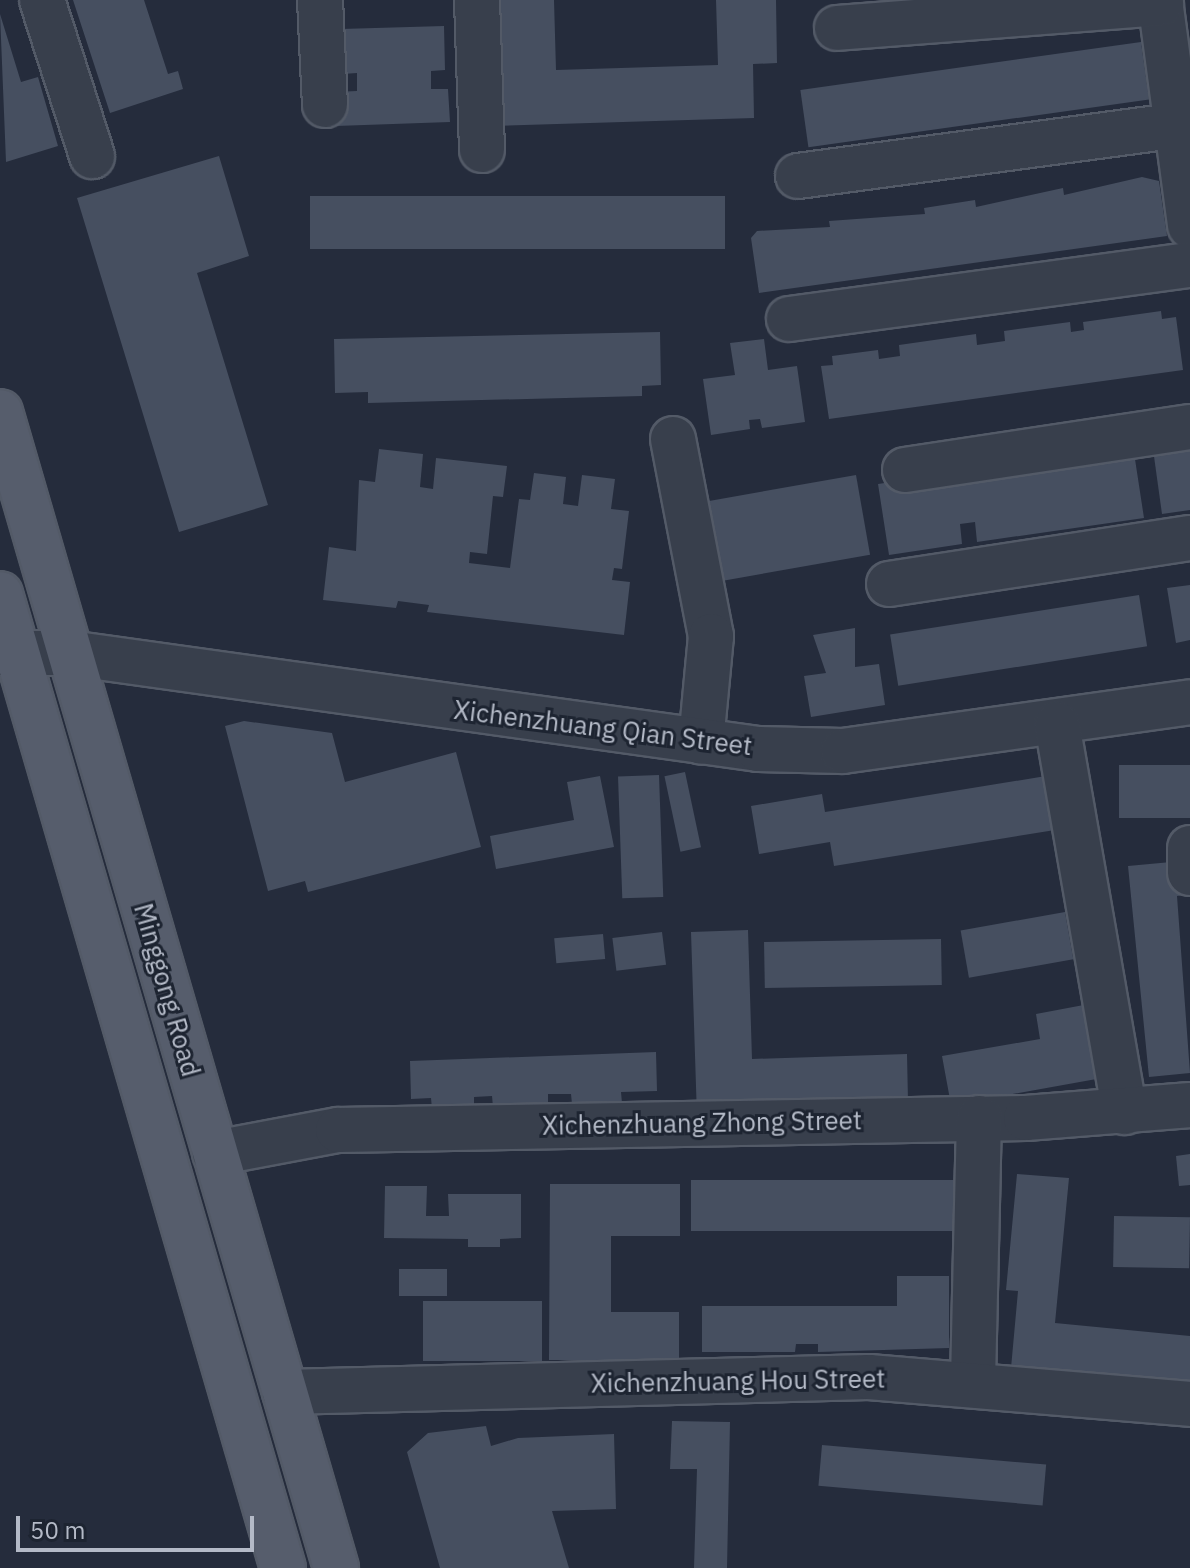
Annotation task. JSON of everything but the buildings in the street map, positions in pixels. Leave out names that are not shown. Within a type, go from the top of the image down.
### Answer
[{"type":"main road","name":"Minggong Road","points":[[0,412],[336,1568]]},
{"type":"main road","name":"Minggong Road","points":[[0,594],[8,653],[283,1568]]},
{"type":"street","points":[[42,0],[92,156]]},
{"type":"street","points":[[320,0],[325,105]]},
{"type":"street","points":[[477,0],[482,150]]},
{"type":"street","points":[[837,28],[1160,2],[1183,125],[1190,226]]},
{"type":"street","points":[[798,176],[1183,125]]},
{"type":"street","points":[[789,319],[1190,265]]},
{"type":"street","points":[[905,470],[1190,427]]},
{"type":"street","points":[[673,439],[711,636],[701,742]]},
{"type":"street","points":[[889,584],[1190,538]]},
{"type":"street","name":"Xichenzhuang Qian Street","points":[[8,653],[69,653],[701,742],[843,751],[1057,724],[1190,702]]},
{"type":"street","points":[[1057,724],[1125,1112]]},
{"type":"street","points":[[1190,848],[1190,873]]},
{"type":"street","name":"Xichenzhuang Zhong Street","points":[[215,1153],[338,1130],[979,1118],[1125,1112],[1190,1105]]},
{"type":"street","points":[[973,1381],[979,1118]]},
{"type":"street","name":"Xichenzhuang Hou Street","points":[[285,1392],[973,1381],[1190,1404]]}]
